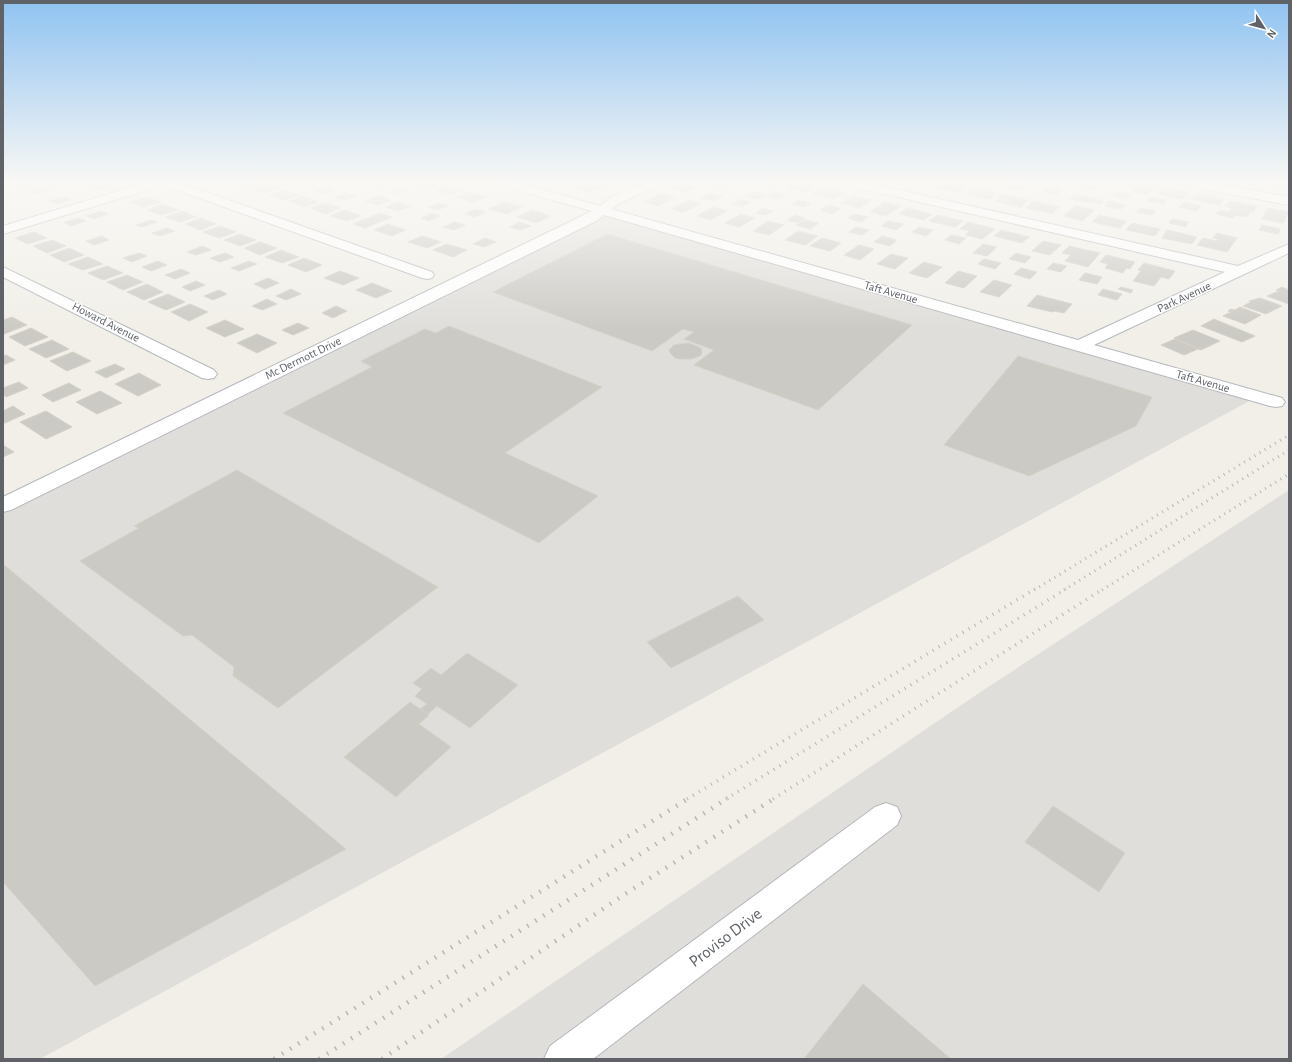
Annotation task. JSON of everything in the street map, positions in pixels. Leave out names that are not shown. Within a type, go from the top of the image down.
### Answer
[{"type":"street","points":[[308,233],[427,275]]},
{"type":"street","name":"Mc Dermott Drive","points":[[3,505],[561,233]]},
{"type":"street","name":"Taft Avenue","points":[[682,233],[1276,402]]},
{"type":"street","points":[[1071,233],[1239,271]]},
{"type":"street","name":"Park Avenue","points":[[1079,346],[1289,248]]},
{"type":"street","name":"Howard Avenue","points":[[3,271],[208,374]]},
{"type":"street","name":"Proviso Drive","points":[[563,1059],[886,816]]},
{"type":"shaded area","points":[[565,233],[673,233],[1253,399],[40,1059],[3,1059],[3,509]]},
{"type":"shaded area","points":[[1289,490],[1289,1059],[441,1059],[976,695]]},
{"type":"building","points":[[35,233],[47,238],[28,244],[15,238]]},
{"type":"building","points":[[152,233],[153,233],[170,233],[160,236]]},
{"type":"building","points":[[204,233],[234,233],[219,238]]},
{"type":"building","points":[[382,233],[400,233],[392,236]]},
{"type":"building","points":[[759,233],[773,233],[769,235]]},
{"type":"building","points":[[796,233],[804,233],[818,236],[805,245],[785,240]]},
{"type":"building","points":[[851,233],[865,233],[862,235]]},
{"type":"building","points":[[914,233],[930,233],[926,236]]},
{"type":"building","points":[[968,233],[990,233],[982,239],[965,235]]},
{"type":"building","points":[[998,233],[1011,233],[1029,237],[1022,243],[994,236]]},
{"type":"building","points":[[1138,233],[1157,233],[1155,236]]},
{"type":"building","points":[[1165,233],[1178,233],[1197,237],[1192,244],[1162,238]]},
{"type":"building","points":[[1217,233],[1237,238],[1227,252],[1197,245],[1203,238],[1216,241],[1218,239],[1213,238]]},
{"type":"building","points":[[240,234],[256,240],[240,246],[224,240]]},
{"type":"building","points":[[607,234],[912,325],[818,410],[694,365],[714,350],[684,339],[694,332],[683,329],[652,351],[493,292]]},
{"type":"building","points":[[951,235],[966,238],[959,244],[945,240]]},
{"type":"building","points":[[102,236],[109,240],[94,245],[86,241]]},
{"type":"building","points":[[422,236],[441,242],[427,248],[408,242]]},
{"type":"building","points":[[882,236],[897,240],[890,246],[874,242]]},
{"type":"building","points":[[485,238],[496,242],[484,247],[473,244]]},
{"type":"building","points":[[822,238],[841,243],[830,251],[810,246]]},
{"type":"building","points":[[52,240],[66,246],[47,253],[33,246]]},
{"type":"building","points":[[1043,241],[1061,245],[1050,255],[1032,251]]},
{"type":"building","points":[[260,242],[277,248],[260,255],[244,248]]},
{"type":"building","points":[[447,244],[467,250],[453,257],[433,250]]},
{"type":"building","points":[[983,244],[997,247],[987,256],[973,253]]},
{"type":"building","points":[[859,245],[874,249],[860,260],[844,255]]},
{"type":"building","points":[[202,246],[211,250],[196,255],[187,252]]},
{"type":"building","points":[[1069,246],[1100,253],[1088,267],[1065,261],[1071,255],[1062,253]]},
{"type":"building","points":[[69,248],[84,255],[64,262],[50,255]]},
{"type":"building","points":[[281,250],[299,257],[282,263],[265,257]]},
{"type":"building","points":[[139,253],[147,256],[132,262],[123,258]]},
{"type":"building","points":[[225,253],[234,257],[220,262],[210,258]]},
{"type":"building","points":[[1016,253],[1031,257],[1025,263],[1009,259]]},
{"type":"building","points":[[891,254],[908,258],[895,269],[877,264]]},
{"type":"building","points":[[1106,255],[1135,262],[1130,269],[1126,268],[1123,273],[1105,268],[1108,264],[1100,262]]},
{"type":"building","points":[[88,257],[103,264],[83,270],[68,264]]},
{"type":"building","points":[[304,258],[322,265],[306,272],[288,265]]},
{"type":"building","points":[[984,259],[1001,263],[995,269],[978,264]]},
{"type":"building","points":[[158,261],[167,265],[151,271],[142,267]]},
{"type":"building","points":[[249,261],[257,264],[239,271],[231,268]]},
{"type":"building","points":[[924,262],[942,267],[927,278],[909,273]]},
{"type":"building","points":[[1053,263],[1067,266],[1061,272],[1047,269]]},
{"type":"building","points":[[1144,263],[1175,271],[1169,279],[1161,277],[1154,286],[1133,281],[1141,271],[1138,270]]},
{"type":"building","points":[[107,266],[123,273],[103,280],[88,273]]},
{"type":"building","points":[[1021,268],[1037,272],[1030,279],[1014,274]]},
{"type":"building","points":[[181,269],[190,273],[175,279],[165,275]]},
{"type":"building","points":[[340,271],[359,278],[343,285],[324,278]]},
{"type":"building","points":[[958,271],[977,276],[964,288],[945,283]]},
{"type":"building","points":[[1085,273],[1102,277],[1097,284],[1079,280]]},
{"type":"building","points":[[127,275],[143,282],[123,290],[107,282]]},
{"type":"building","points":[[268,278],[279,283],[265,289],[254,284]]},
{"type":"building","points":[[994,280],[1012,285],[999,297],[980,292]]},
{"type":"building","points":[[196,281],[205,285],[190,291],[182,287]]},
{"type":"building","points":[[372,283],[392,291],[376,298],[356,290]]},
{"type":"building","points":[[147,284],[163,292],[144,300],[127,292]]},
{"type":"building","points":[[1121,287],[1133,290],[1131,293],[1118,289]]},
{"type":"building","points":[[1282,287],[1289,290],[1289,304],[1267,296],[1279,291],[1276,290]]},
{"type":"building","points":[[291,289],[301,294],[286,300],[276,296]]},
{"type":"building","points":[[1103,289],[1122,294],[1117,300],[1098,295]]},
{"type":"building","points":[[219,290],[227,294],[213,300],[204,296]]},
{"type":"building","points":[[168,294],[185,302],[166,310],[148,302]]},
{"type":"building","points":[[1037,295],[1072,304],[1064,313],[1052,312],[1027,306]]},
{"type":"building","points":[[1260,298],[1282,306],[1266,314],[1243,306],[1251,302],[1249,301]]},
{"type":"building","points":[[267,299],[277,304],[262,310],[252,306]]},
{"type":"building","points":[[190,304],[208,312],[189,321],[171,312]]},
{"type":"building","points":[[336,306],[347,311],[333,318],[322,313]]},
{"type":"building","points":[[1240,307],[1261,315],[1245,324],[1223,316],[1231,312],[1228,311],[1231,309],[1235,310]]},
{"type":"building","points":[[12,317],[27,325],[4,334],[3,320]]},
{"type":"building","points":[[1214,319],[1255,336],[1242,342],[1201,326]]},
{"type":"building","points":[[225,320],[244,329],[225,337],[206,328]]},
{"type":"building","points":[[298,323],[309,328],[293,335],[282,330]]},
{"type":"building","points":[[449,326],[602,387],[505,453],[598,496],[539,543],[283,413],[372,367],[361,361],[425,329],[436,333]]},
{"type":"building","points":[[31,328],[48,337],[25,346],[9,337]]},
{"type":"building","points":[[1193,330],[1220,341],[1201,350],[1174,338]]},
{"type":"building","points":[[257,334],[277,343],[257,353],[237,343]]},
{"type":"building","points":[[1175,339],[1198,349],[1184,355],[1161,345]]},
{"type":"building","points":[[52,340],[69,349],[46,358],[29,349]]},
{"type":"building","points":[[689,343],[701,348],[702,353],[700,356],[691,359],[680,359],[675,358],[670,353],[669,350],[674,345]]},
{"type":"building","points":[[73,352],[91,361],[67,371],[50,361]]},
{"type":"building","points":[[6,355],[15,360],[3,365],[3,356]]},
{"type":"building","points":[[1018,356],[1152,397],[1136,426],[1029,476],[944,445]]},
{"type":"building","points":[[115,364],[125,369],[106,378],[95,372]]},
{"type":"building","points":[[139,373],[161,385],[138,396],[115,384]]},
{"type":"building","points":[[19,382],[28,388],[6,397],[3,394],[3,388]]},
{"type":"building","points":[[69,383],[81,390],[53,402],[42,395]]},
{"type":"building","points":[[100,391],[122,403],[97,414],[76,402]]},
{"type":"building","points":[[13,406],[25,414],[5,423],[3,422],[3,411]]},
{"type":"building","points":[[46,411],[72,427],[46,439],[20,422]]},
{"type":"building","points":[[3,445],[14,452],[3,457]]},
{"type":"building","points":[[237,470],[438,587],[278,708],[233,676],[234,667],[192,635],[183,636],[80,561],[139,528],[134,526]]},
{"type":"building","points":[[3,564],[346,849],[95,986],[3,882]]},
{"type":"building","points":[[738,596],[764,620],[671,668],[647,642]]},
{"type":"building","points":[[467,653],[518,685],[470,728],[437,706],[428,714],[420,709],[427,704],[415,696],[422,689],[413,683],[431,668],[441,675]]},
{"type":"building","points":[[410,702],[429,715],[419,724],[451,747],[396,797],[344,757]]},
{"type":"building","points":[[1053,806],[1125,853],[1099,892],[1025,842]]},
{"type":"building","points":[[863,984],[951,1059],[804,1059]]},
{"type":"railway","points":[[1034,590],[1289,435]]},
{"type":"railway","points":[[1064,590],[1289,450]]},
{"type":"railway","points":[[1102,590],[1289,474]]},
{"type":"railway","points":[[687,799],[1035,589]]},
{"type":"railway","points":[[726,799],[1066,589]]},
{"type":"railway","points":[[773,799],[1103,589]]},
{"type":"railway","points":[[274,1059],[689,798]]},
{"type":"railway","points":[[319,1059],[728,798]]},
{"type":"railway","points":[[382,1059],[622,896],[775,798]]}]
